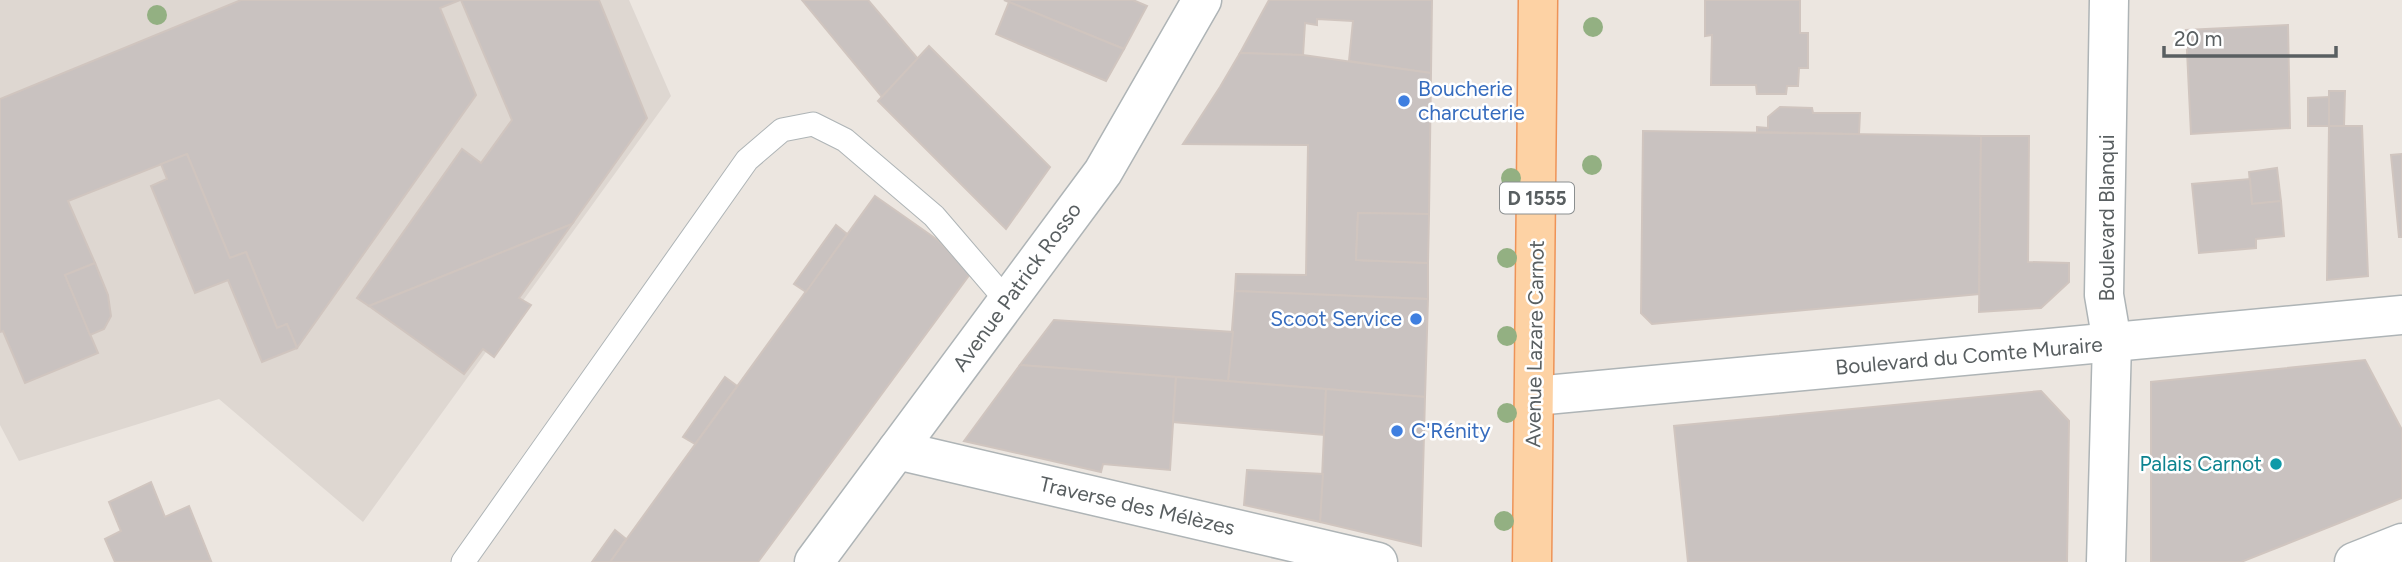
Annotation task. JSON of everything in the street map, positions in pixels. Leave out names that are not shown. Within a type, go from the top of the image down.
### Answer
[{"type":"main road","name":"Avenue Lazare Carnot","points":[[1532,562],[1538,0]]},
{"type":"street","name":"Avenue Patrick Rosso","points":[[814,562],[1102,172],[1202,0]]},
{"type":"street","name":"Boulevard Blanqui","points":[[2106,562],[2112,342],[2104,295],[2109,0]]},
{"type":"street","name":"Boulevard du Comte Muraire","points":[[1535,396],[2402,315]]},
{"type":"street","name":"Traverse des Mélèzes","points":[[897,450],[1378,562]]},
{"type":"street","points":[[2354,562],[2402,543]]},
{"type":"lane","points":[[463,562],[747,160],[782,130],[813,124],[845,140],[934,216],[1007,301]]},
{"type":"shaded area","points":[[0,0],[629,0],[671,96],[363,522],[219,399],[19,461],[0,425]]},
{"type":"building","points":[[241,0],[460,0],[440,8],[476,95],[297,348],[287,324],[277,328],[246,252],[230,258],[187,154],[68,201],[95,263],[65,275],[98,353],[25,383],[3,331],[0,332],[0,99]]},
{"type":"building","points":[[461,0],[599,0],[647,118],[572,224],[369,306],[357,298],[462,149],[481,163],[512,120]]},
{"type":"building","points":[[802,0],[868,0],[918,59],[882,97]]},
{"type":"building","points":[[1004,0],[1133,0],[1147,6],[1124,49]]},
{"type":"building","points":[[1269,0],[1432,0],[1431,73],[1349,61],[1353,21],[1317,19],[1317,25],[1305,23],[1303,55],[1240,53]]},
{"type":"building","points":[[1705,0],[1800,0],[1800,33],[1808,33],[1808,68],[1799,68],[1798,86],[1787,86],[1786,94],[1757,94],[1756,85],[1711,85],[1712,35],[1705,36]]},
{"type":"building","points":[[1009,2],[1124,49],[1106,81],[996,34]]},
{"type":"building","points":[[2288,25],[2290,128],[2191,134],[2186,30]]},
{"type":"building","points":[[929,46],[1050,167],[1006,229],[878,101]]},
{"type":"building","points":[[1240,53],[1303,55],[1431,73],[1429,214],[1358,213],[1356,260],[1428,263],[1428,299],[1235,291],[1236,274],[1306,275],[1308,145],[1183,144]]},
{"type":"building","points":[[2329,91],[2345,91],[2344,126],[2329,126]]},
{"type":"building","points":[[2329,97],[2329,126],[2308,126],[2308,98]]},
{"type":"building","points":[[1780,107],[1812,108],[1813,113],[1860,113],[1859,134],[1757,132],[1757,127],[1768,128],[1768,117]]},
{"type":"building","points":[[2329,126],[2362,126],[2368,276],[2327,280]]},
{"type":"building","points":[[1643,131],[1981,136],[1979,294],[1652,324],[1641,313]]},
{"type":"building","points":[[1981,136],[2029,136],[2028,262],[2069,263],[2069,282],[2041,308],[1979,312]]},
{"type":"building","points":[[187,154],[230,258],[246,252],[277,328],[287,324],[297,348],[262,362],[228,280],[195,293],[151,186],[167,179],[161,164]]},
{"type":"building","points":[[2402,154],[2402,237],[2399,237],[2391,155]]},
{"type":"building","points":[[2277,168],[2281,201],[2252,204],[2249,172]]},
{"type":"building","points":[[2250,179],[2252,204],[2281,201],[2284,236],[2256,239],[2256,248],[2199,253],[2192,184]]},
{"type":"building","points":[[875,196],[939,241],[970,274],[758,562],[610,562]]},
{"type":"building","points":[[1358,213],[1429,214],[1428,263],[1356,260]]},
{"type":"building","points":[[572,224],[519,298],[531,305],[494,357],[483,349],[464,374],[369,306]]},
{"type":"building","points":[[836,225],[847,234],[806,292],[794,284]]},
{"type":"building","points":[[95,263],[108,295],[111,316],[104,329],[90,335],[65,275]]},
{"type":"building","points":[[1235,291],[1428,299],[1425,397],[1228,381]]},
{"type":"building","points":[[1054,320],[1233,332],[1228,381],[1020,365]]},
{"type":"building","name":"Palais Carnot","points":[[2365,360],[2402,430],[2402,498],[2241,562],[2151,562],[2151,382]]},
{"type":"building","points":[[1020,365],[1176,377],[1170,470],[1103,464],[1101,472],[964,441]]},
{"type":"building","points":[[725,377],[737,386],[695,444],[683,437]]},
{"type":"building","points":[[1176,377],[1326,389],[1324,435],[1173,422]]},
{"type":"building","points":[[1326,389],[1425,397],[1421,546],[1320,522]]},
{"type":"building","points":[[2041,391],[2069,421],[2067,562],[1688,562],[1674,426]]},
{"type":"building","points":[[1247,470],[1323,474],[1320,522],[1244,505]]},
{"type":"building","points":[[151,482],[165,517],[189,506],[211,561],[115,562],[105,539],[121,531],[109,502]]},
{"type":"building","points":[[615,530],[626,539],[610,562],[592,562]]},
{"type":"place","name":"Boucherie charcuterie","points":[[1404,101]]},
{"type":"place","name":"Scoot Service","points":[[1416,319]]},
{"type":"place","name":"C'Rénity","points":[[1397,431]]},
{"type":"place","name":"Palais Carnot","points":[[2276,464]]}]
